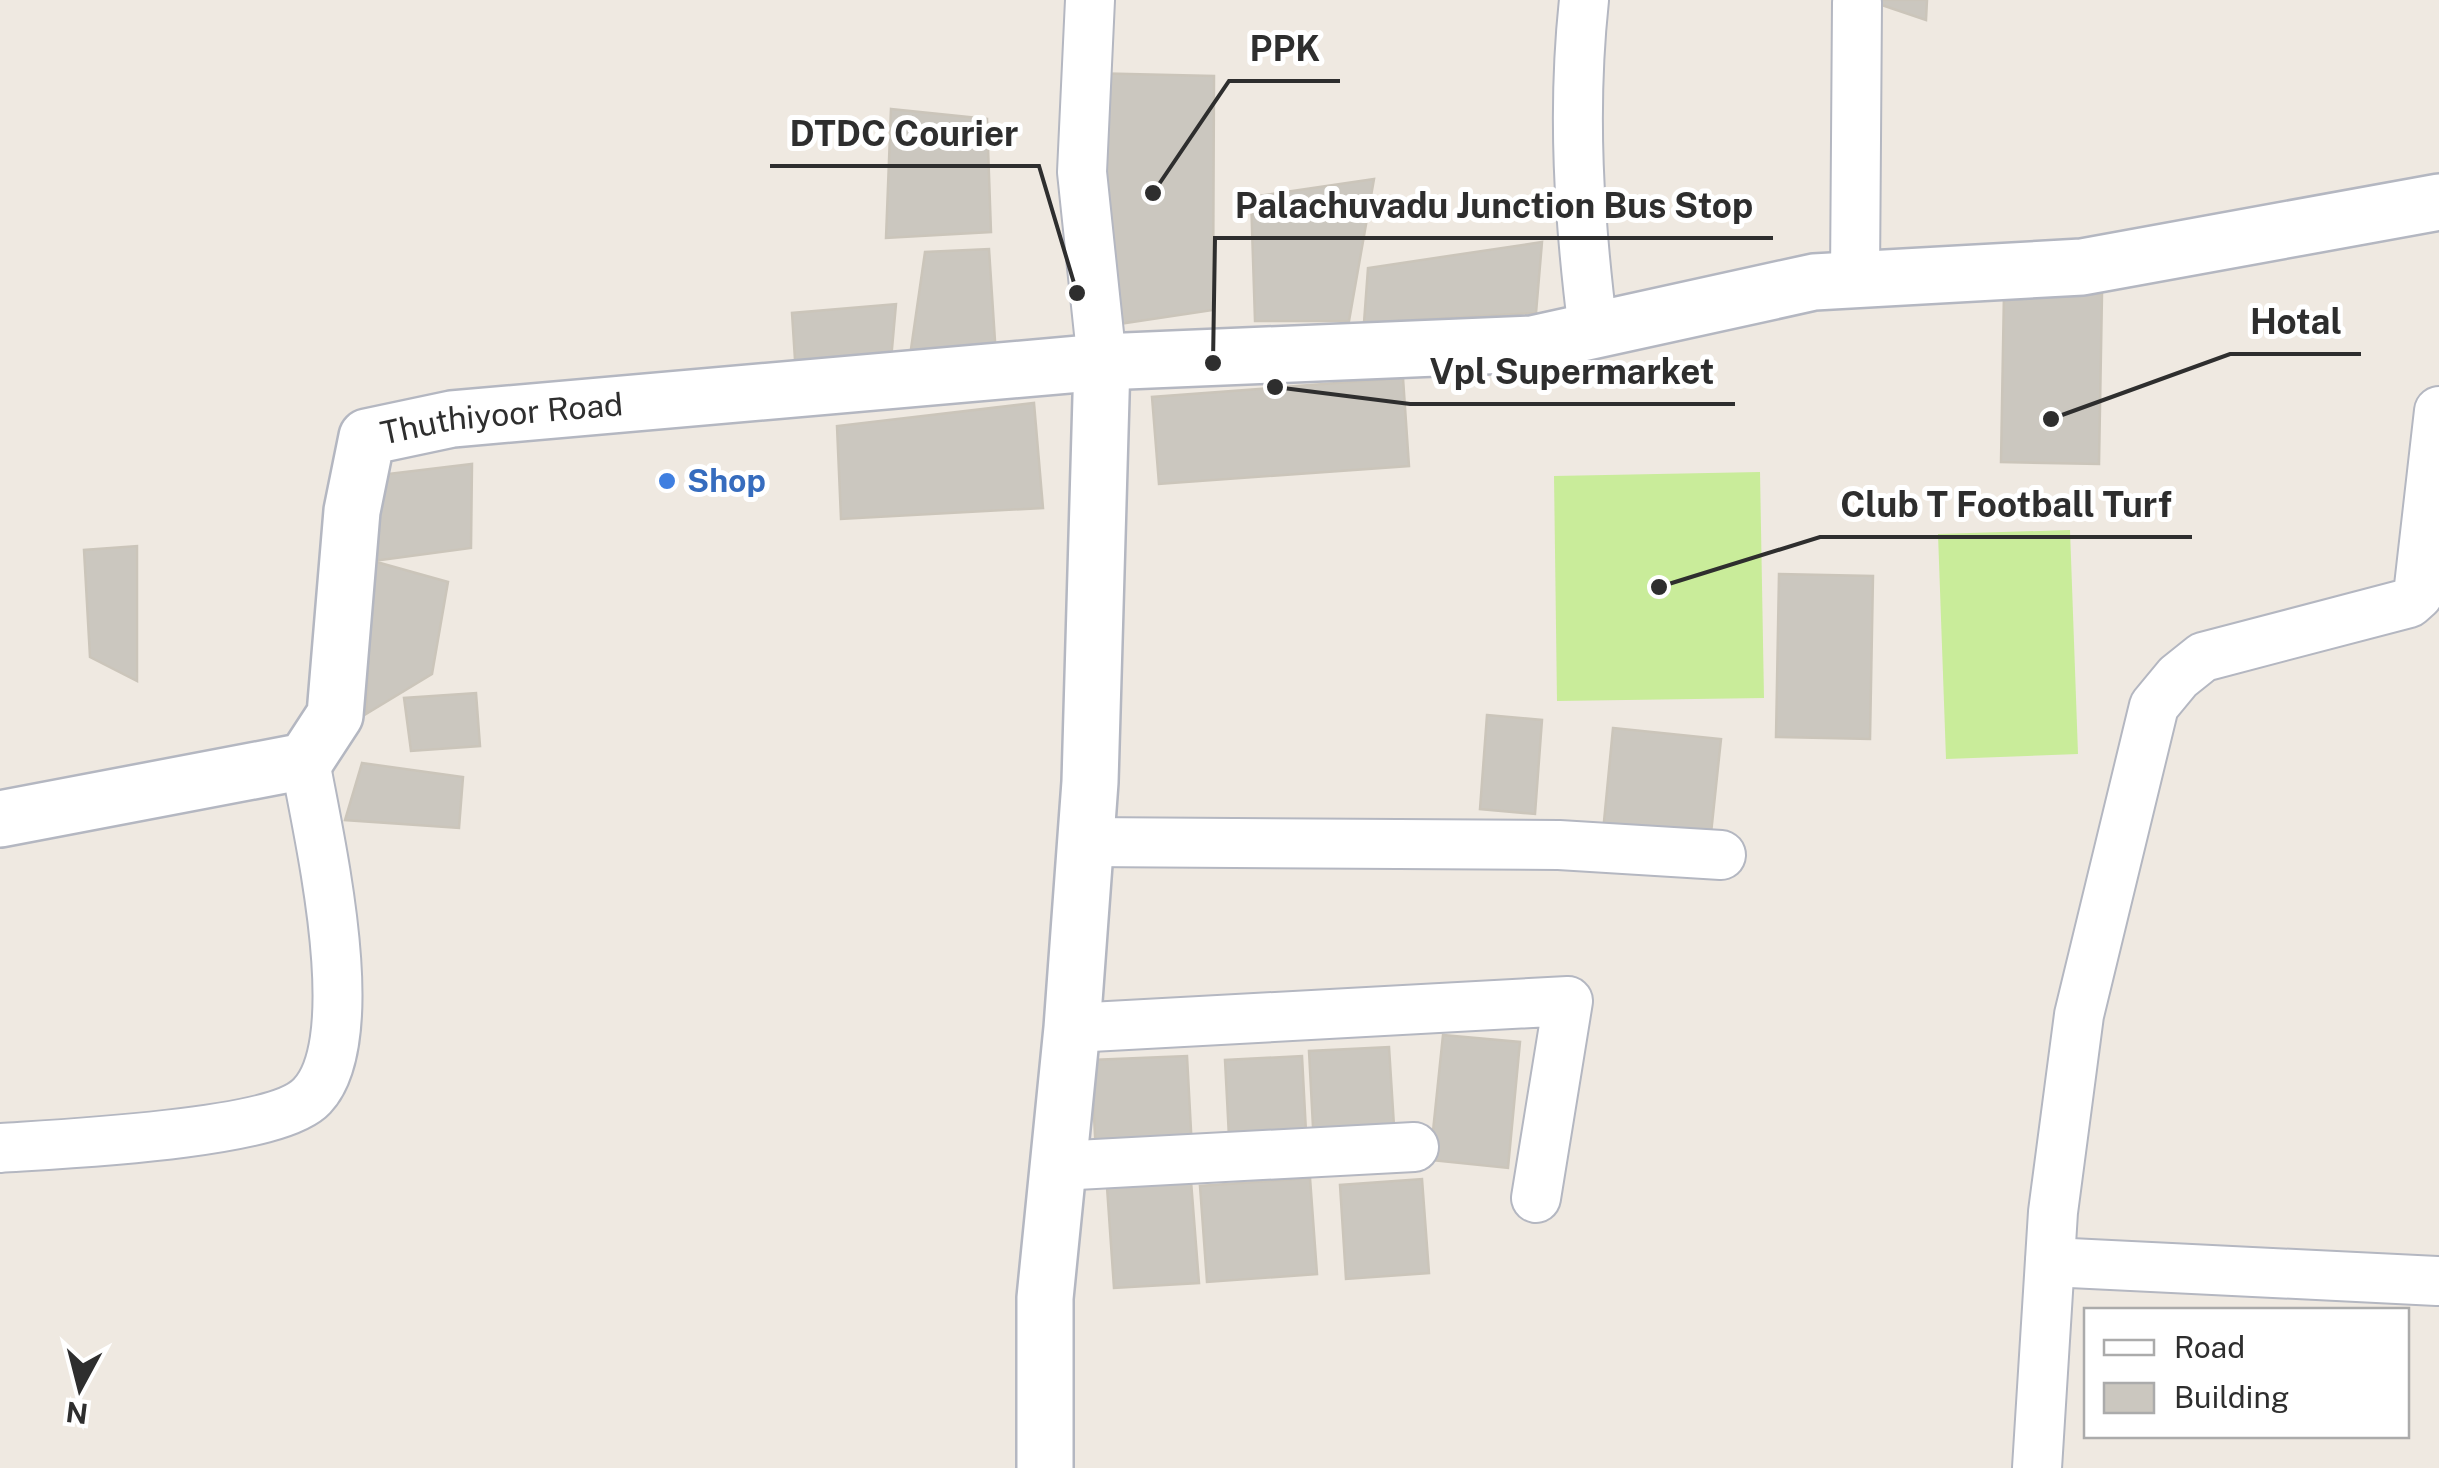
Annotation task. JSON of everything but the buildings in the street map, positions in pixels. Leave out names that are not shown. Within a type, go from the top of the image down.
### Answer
[{"type":"main road","points":[[1045,1468],[1045,1298],[1072,1028],[1084,842],[1102,362],[1532,344],[1814,282],[2082,267],[2439,202]]},
{"type":"main road","name":"Thuthiyoor Road","points":[[305,761],[335,715],[352,511],[368,437],[452,419],[1102,362]]},
{"type":"main road","points":[[0,819],[305,761]]},
{"type":"street","points":[[1090,0],[1082,172],[1102,362]]},
{"type":"street","points":[[1584,0],[1576,72],[1578,211],[1593,330]]},
{"type":"street","points":[[1855,279],[1857,3]]},
{"type":"street","points":[[2037,1468],[2050,1262],[2079,1015],[2154,706],[2178,676],[2204,657],[2409,604],[2418,595],[2439,411]]},
{"type":"street","points":[[0,1148],[118,1140],[282,1116],[313,1096],[329,1062],[338,955],[305,761]]},
{"type":"street","points":[[1084,842],[1559,845],[1721,854]]},
{"type":"street","points":[[1072,1028],[1568,1001],[1536,1198]]},
{"type":"street","points":[[1058,1166],[1414,1147]]},
{"type":"street","points":[[2050,1262],[2437,1281]]},
{"type":"green space","points":[[1760,472],[1764,698],[1557,701],[1554,476]]},
{"type":"green space","points":[[2070,530],[2078,754],[1946,759],[1938,534]]},
{"type":"place","name":"PPK","points":[[1153,193]]},
{"type":"place","name":"DTDC Courier","points":[[1077,293]]},
{"type":"place","name":"Palachuvadu Junction Bus Stop","points":[[1213,363]]},
{"type":"place","name":"Vpl Supermarket","points":[[1275,387]]},
{"type":"place","name":"Hotal","points":[[2051,419]]},
{"type":"place","name":"Shop","points":[[667,481]]},
{"type":"place","name":"Club T Football Turf","points":[[1659,587]]}]
